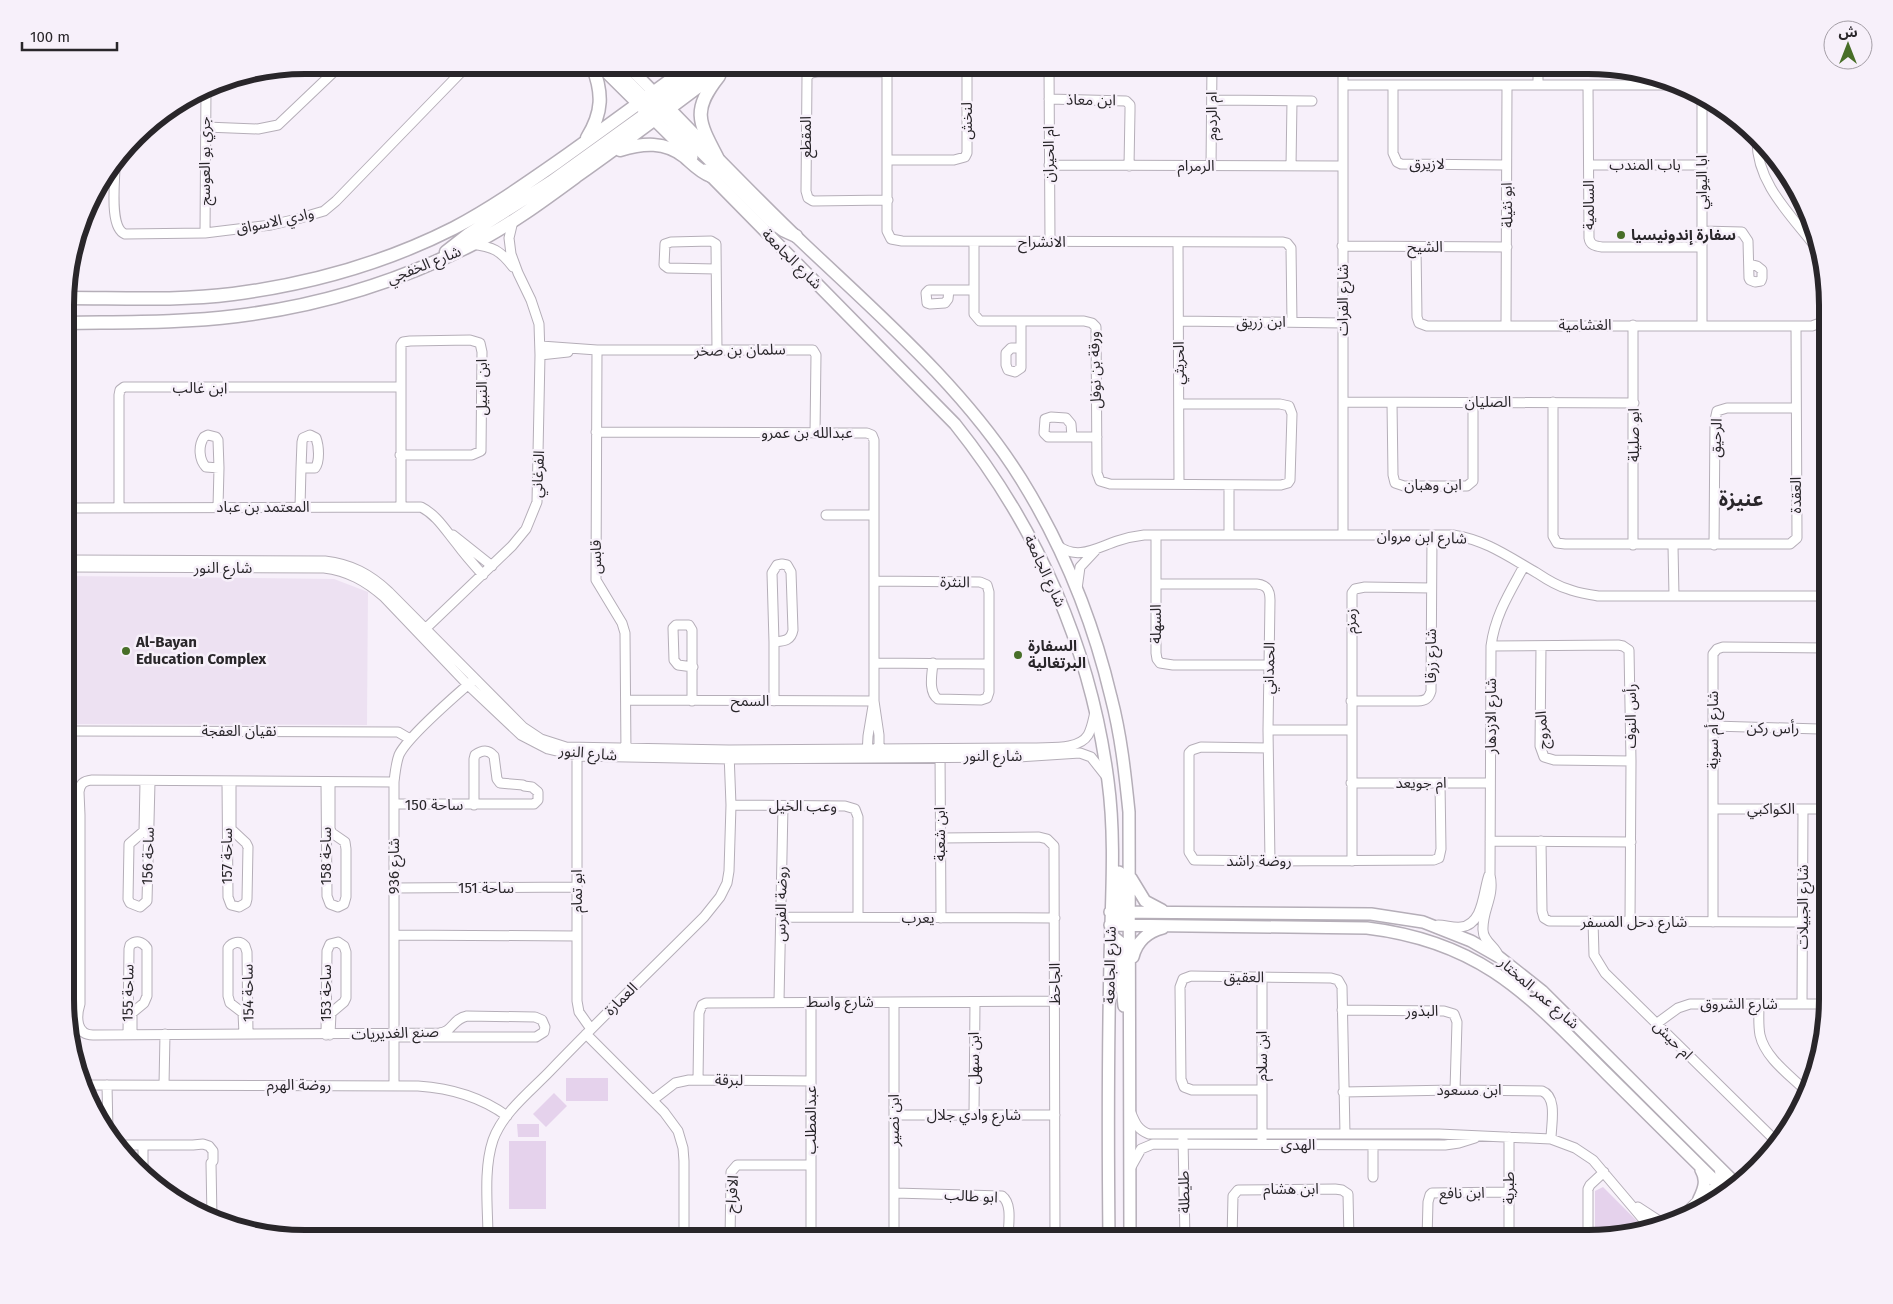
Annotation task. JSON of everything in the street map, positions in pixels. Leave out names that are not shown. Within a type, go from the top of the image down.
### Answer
[{"type":"highway","points":[[583,144],[596,121],[600,99],[595,74]]},
{"type":"highway","points":[[620,74],[771,221],[796,236]]},
{"type":"highway","name":"شارع الخفجي","points":[[74,322],[182,321],[275,311],[356,290],[438,261],[513,221],[610,152],[683,74]]},
{"type":"highway","points":[[438,261],[449,248],[539,191],[696,74]]},
{"type":"highway","name":"شارع الخفجي","points":[[74,298],[188,298],[233,294],[314,279],[349,270],[453,228],[504,199],[583,144],[712,74]]},
{"type":"highway","points":[[717,157],[702,128],[700,111],[702,101],[721,74]]},
{"type":"highway","points":[[610,152],[635,145],[654,144],[676,151],[710,176]]},
{"type":"main road","name":"شارع الجامعة","points":[[611,74],[717,157],[953,390],[989,433],[1021,478],[1057,544],[1077,589],[1100,654],[1112,697],[1129,812],[1130,875],[1120,912],[1110,925],[1108,1230]]},
{"type":"main road","name":"شارع الجامعة","points":[[633,74],[654,107],[710,176],[928,395],[970,443],[997,482],[1034,544],[1051,577],[1086,673],[1108,778],[1109,792],[1115,800],[1117,807],[1120,912],[1130,925],[1130,1230]]},
{"type":"main road","points":[[1130,875],[1145,901],[1171,913]]},
{"type":"main road","name":"شارع عمر المختار","points":[[1120,912],[1350,913],[1391,916],[1431,925],[1471,942],[1499,957],[1542,991],[1731,1181]]},
{"type":"main road","name":"شارع عمر المختار","points":[[1110,925],[1367,928],[1421,938],[1454,949],[1497,973],[1531,1000],[1721,1187]]},
{"type":"main road","points":[[1130,967],[1134,951],[1141,940],[1153,931],[1174,926]]},
{"type":"main road","points":[[1110,940],[1115,938],[1121,943],[1124,1003],[1130,1022]]},
{"type":"main road","points":[[1697,1164],[1703,1174],[1704,1183],[1699,1199]]},
{"type":"street","points":[[206,127],[258,129],[278,125],[332,74]]},
{"type":"street","name":"وادي الاسواق","points":[[115,174],[115,219],[122,233],[131,235],[205,233],[271,225],[297,219],[324,211],[349,188],[459,74]]},
{"type":"street","name":"المقطع","points":[[810,74],[807,76],[806,191],[808,198],[813,201],[888,200]]},
{"type":"street","name":"الانشراح","points":[[887,74],[888,231],[891,239],[902,241],[974,242],[1283,242],[1290,246],[1292,252],[1292,322]]},
{"type":"street","name":"لنخش","points":[[887,160],[954,160],[965,157],[967,152],[967,74]]},
{"type":"street","name":"ام الحيران","points":[[1049,74],[1050,242]]},
{"type":"street","name":"ام الردوم","points":[[1211,166],[1212,74]]},
{"type":"street","name":"شارع الفرات","points":[[1343,74],[1343,535]]},
{"type":"street","points":[[1538,74],[1538,85]]},
{"type":"street","points":[[1343,85],[1658,85]]},
{"type":"street","name":"لازيرق","points":[[1393,85],[1393,153],[1397,162],[1401,164],[1506,165]]},
{"type":"street","name":"ابو نثيلة","points":[[1506,325],[1507,85]]},
{"type":"street","name":"السالمية","points":[[1588,85],[1589,238],[1592,245],[1602,247],[1702,247]]},
{"type":"street","name":"جري بو العوسج","points":[[205,233],[206,96]]},
{"type":"street","name":"ابن معاذ","points":[[1049,99],[1126,100],[1130,105],[1129,166]]},
{"type":"street","points":[[1212,100],[1312,101]]},
{"type":"street","points":[[1292,101],[1292,166]]},
{"type":"street","name":"ابا اليوابي","points":[[1702,104],[1702,326]]},
{"type":"street","points":[[1758,148],[1760,161],[1770,188],[1806,230]]},
{"type":"street","name":"باب المندب","points":[[1589,164],[1702,165]]},
{"type":"street","name":"الرمرام","points":[[1049,166],[1343,166]]},
{"type":"street","name":"الفرغاني","points":[[423,631],[512,546],[526,529],[537,502],[541,351],[537,316],[518,273],[509,244],[513,221]]},
{"type":"street","points":[[1702,231],[1742,232],[1748,241],[1749,264]]},
{"type":"street","points":[[716,269],[668,268],[664,265],[665,244],[671,242],[713,242],[716,246],[717,350]]},
{"type":"street","name":"ورقة بن نوفل","points":[[974,242],[974,314],[980,321],[1084,321],[1095,325],[1097,335],[1098,476],[1103,483],[1281,485],[1288,483],[1291,477],[1291,410],[1285,404],[1179,404]]},
{"type":"street","name":"الحريثي","points":[[1178,242],[1179,484]]},
{"type":"street","name":"الفرغاني","points":[[472,244],[499,251],[518,273]]},
{"type":"street","name":"الشيح","points":[[1342,246],[1507,247]]},
{"type":"street","name":"الغشامية","points":[[1416,246],[1417,317],[1419,323],[1426,326],[1812,326],[1819,323]]},
{"type":"street","points":[[949,290],[974,290]]},
{"type":"street","points":[[1021,322],[1021,348]]},
{"type":"street","name":"ابن زريق","points":[[1179,322],[1343,323]]},
{"type":"street","name":"ابو صليلة","points":[[1633,325],[1633,545]]},
{"type":"street","name":"العقدة","points":[[1553,402],[1554,540],[1560,544],[1673,546],[1790,544],[1796,540],[1796,326]]},
{"type":"street","name":"ابن النبيل","points":[[400,455],[472,455],[481,451],[482,352],[480,343],[470,340],[403,342],[400,348],[400,455],[401,507]]},
{"type":"street","name":"قابس","points":[[597,350],[596,580],[622,623],[625,633],[626,753]]},
{"type":"street","name":"سلمان بن صخر","points":[[541,351],[813,350],[816,355],[816,433]]},
{"type":"street","name":"ابن غالب","points":[[119,508],[119,395],[120,390],[124,387],[400,387]]},
{"type":"street","name":"الصليان","points":[[1343,402],[1634,403]]},
{"type":"street","name":"ابن وهبان","points":[[1392,403],[1393,475],[1395,483],[1404,486],[1467,486],[1473,481],[1473,402]]},
{"type":"street","name":"الرحيق","points":[[1714,545],[1715,420],[1717,410],[1727,408],[1796,408]]},
{"type":"street","name":"عبدالله بن عمرو","points":[[596,432],[867,433],[872,435],[874,440],[874,701],[879,754]]},
{"type":"street","points":[[1072,437],[1097,437]]},
{"type":"street","points":[[218,507],[219,468]]},
{"type":"street","points":[[300,507],[301,468]]},
{"type":"street","points":[[1229,484],[1229,535]]},
{"type":"street","name":"المعتمد بن عباد","points":[[74,508],[421,507],[427,510],[449,532],[492,566]]},
{"type":"street","points":[[826,515],[874,515]]},
{"type":"street","name":"المعتمد بن عباد","points":[[449,532],[454,541],[483,575]]},
{"type":"street","name":"شارع ابن مروان","points":[[1057,544],[1073,553],[1095,550],[1125,538],[1156,534],[1453,535],[1479,540],[1566,589],[1580,593],[1598,596],[1819,596]]},
{"type":"street","name":"السهلة","points":[[1156,534],[1156,653],[1160,663],[1173,665],[1270,665]]},
{"type":"street","name":"شارع زرقا","points":[[1351,701],[1424,701],[1430,696],[1432,535]]},
{"type":"street","points":[[1673,546],[1674,596]]},
{"type":"street","name":"شارع ابن مروان","points":[[1077,589],[1078,570],[1095,550]]},
{"type":"street","name":"شارع النور","points":[[74,560],[324,568],[339,570],[361,578],[423,631],[472,682],[532,734],[549,743],[577,752],[879,754],[1035,748],[1076,744],[1088,736],[1095,712]]},
{"type":"street","name":"شارع النور","points":[[74,567],[192,564]]},
{"type":"street","points":[[774,642],[788,640],[792,636],[791,572],[787,565],[782,564],[777,565],[772,573],[774,701]]},
{"type":"street","name":"شارع الازدهار","points":[[1499,957],[1495,948],[1486,940],[1482,932],[1492,892],[1490,875],[1491,646],[1498,616],[1524,566]]},
{"type":"street","name":"النثرة","points":[[874,581],[984,583],[987,585],[989,592],[987,698],[981,700],[938,700],[933,694],[933,663]]},
{"type":"street","name":"الحمداني","points":[[1156,584],[1257,584],[1266,587],[1270,600],[1268,730],[1270,861]]},
{"type":"street","name":"زمزم","points":[[1352,861],[1352,593],[1360,587],[1431,588]]},
{"type":"street","points":[[692,700],[693,667],[691,628],[688,625],[676,625],[674,628],[674,660],[678,665],[693,667]]},
{"type":"street","name":"رأس النوف","points":[[1491,646],[1618,645],[1629,650],[1631,761],[1630,922]]},
{"type":"street","name":"المروج","points":[[1541,646],[1540,746],[1544,757],[1554,760],[1631,761]]},
{"type":"street","name":"شارع أم سوية","points":[[1712,922],[1714,809],[1713,656],[1717,649],[1728,647],[1819,648]]},
{"type":"street","points":[[874,663],[988,664]]},
{"type":"street","name":"شارع 936","points":[[394,1086],[394,782],[399,755],[410,739],[472,682]]},
{"type":"street","name":"السمح","points":[[626,700],[874,701]]},
{"type":"street","name":"عبدالله بن عمرو","points":[[867,754],[869,727],[874,701]]},
{"type":"street","name":"رأس ركن","points":[[1714,726],[1819,729]]},
{"type":"street","points":[[1268,730],[1351,730]]},
{"type":"street","name":"نقيان العفجة","points":[[74,731],[398,732],[410,739]]},
{"type":"street","name":"روضة راشد","points":[[1268,748],[1196,748],[1189,753],[1189,852],[1191,858],[1198,860],[1429,862],[1438,858],[1441,849],[1440,783]]},
{"type":"street","name":"ساحة 150","points":[[394,804],[474,805],[534,804],[538,800],[538,792],[532,787],[524,786],[496,787],[492,780],[494,756],[487,751],[482,751],[475,755],[474,805]]},
{"type":"street","name":"ابو تمام","points":[[577,752],[577,1007],[588,1032],[675,1125],[683,1148],[684,1230]]},
{"type":"street","name":"شارع النور","points":[[940,752],[1027,756],[1084,754],[1094,760],[1108,778]]},
{"type":"street","name":"ابن شعبة","points":[[940,752],[941,918]]},
{"type":"street","name":"العمارة","points":[[488,1230],[490,1153],[494,1138],[507,1116],[588,1032],[699,922],[720,897],[727,882],[728,872],[731,805],[730,754]]},
{"type":"street","name":"صنع الغديريات","points":[[394,782],[103,781],[85,787],[80,815],[79,1028],[85,1034],[536,1037],[544,1032],[545,1026],[542,1020],[535,1017],[462,1017],[458,1018],[443,1033],[394,1036]]},
{"type":"street","name":"ساحة 156","points":[[148,782],[147,901],[140,907],[134,906],[128,899],[128,849],[130,842],[144,831],[148,782]]},
{"type":"street","name":"ساحة 157","points":[[229,782],[232,831],[248,846],[247,898],[246,903],[240,907],[231,905],[228,902],[229,782]]},
{"type":"street","name":"ساحة 158","points":[[328,782],[330,828],[345,842],[346,849],[346,897],[344,904],[341,906],[333,906],[327,900],[328,782]]},
{"type":"street","name":"ام جويعد","points":[[1351,783],[1490,783]]},
{"type":"street","name":"وعب الخيل","points":[[731,805],[845,806],[855,809],[858,817],[858,917]]},
{"type":"street","name":"روضة الفرس","points":[[779,1001],[783,806]]},
{"type":"street","name":"الكواكبي","points":[[1714,809],[1819,810]]},
{"type":"street","name":"شارع الجبيلات","points":[[1802,1004],[1803,809]]},
{"type":"street","points":[[326,844],[337,836]]},
{"type":"street","points":[[227,843],[238,837]]},
{"type":"street","points":[[136,838],[148,844]]},
{"type":"street","name":"الجاحظ","points":[[940,838],[1047,839],[1054,846],[1055,1230]]},
{"type":"street","points":[[1490,841],[1631,842]]},
{"type":"street","name":"شارع دحل المسفر","points":[[1541,841],[1542,911],[1544,918],[1552,922],[1803,922]]},
{"type":"street","name":"شارع الازدهار","points":[[1431,925],[1461,927],[1468,925],[1474,920],[1481,907],[1490,875]]},
{"type":"street","name":"ساحة 151","points":[[394,888],[577,887]]},
{"type":"street","points":[[74,905],[80,905]]},
{"type":"street","name":"يعرب","points":[[781,918],[1055,918]]},
{"type":"street","name":"ام حيش","points":[[1593,922],[1594,952],[1600,965],[1656,1024],[1773,1138]]},
{"type":"street","points":[[394,934],[577,936]]},
{"type":"street","name":"ساحة 155","points":[[133,942],[141,942],[147,948],[147,996],[144,1003],[132,1013],[130,1034],[127,1000],[129,949],[133,942]]},
{"type":"street","name":"ساحة 153","points":[[334,942],[338,942],[344,946],[346,952],[346,998],[330,1016],[328,1035],[326,1001],[327,947],[334,942]]},
{"type":"street","name":"ساحة 154","points":[[233,943],[243,943],[247,949],[248,999],[246,1034],[244,1014],[230,1003],[228,996],[228,948],[233,943]]},
{"type":"street","name":"العقيق","points":[[1262,1090],[1192,1090],[1184,1086],[1181,1079],[1181,981],[1189,977],[1335,978],[1341,983],[1344,1134]]},
{"type":"street","name":"ابن سلام","points":[[1262,978],[1262,1144]]},
{"type":"street","points":[[236,1007],[248,999]]},
{"type":"street","points":[[127,1000],[138,1007]]},
{"type":"street","points":[[326,1001],[336,1008]]},
{"type":"street","name":"شارع واسط","points":[[698,1080],[699,1013],[702,1005],[710,1002],[1055,1001]]},
{"type":"street","name":"عبدالمطلب","points":[[811,1230],[812,1002]]},
{"type":"street","name":"ابن نصير","points":[[894,1002],[894,1230]]},
{"type":"street","name":"ابن سهل","points":[[974,1114],[975,1002]]},
{"type":"street","points":[[1759,1004],[1762,1041],[1773,1059],[1802,1087]]},
{"type":"street","name":"شارع الشروق","points":[[1656,1024],[1684,1005],[1819,1004]]},
{"type":"street","name":"البذور","points":[[1342,1010],[1444,1011],[1454,1014],[1457,1022],[1455,1090]]},
{"type":"street","points":[[452,1026],[460,1037]]},
{"type":"street","points":[[164,1085],[165,1034]]},
{"type":"street","name":"لبرقة","points":[[652,1100],[675,1083],[681,1081],[812,1081]]},
{"type":"street","name":"روضة الهرم","points":[[90,1085],[433,1087],[459,1093],[491,1106],[507,1116]]},
{"type":"street","points":[[107,1085],[108,1119]]},
{"type":"street","name":"ابن مسعود","points":[[1343,1092],[1455,1090],[1546,1092],[1552,1101],[1551,1139]]},
{"type":"street","name":"الهدى","points":[[1130,1112],[1137,1126],[1149,1134],[1424,1134],[1551,1139],[1566,1143],[1585,1153],[1604,1172],[1646,1223]]},
{"type":"street","name":"شارع وادي جلال","points":[[894,1115],[1055,1115]]},
{"type":"street","name":"طليطلة","points":[[1183,1134],[1185,1230]]},
{"type":"street","points":[[1424,1134],[1424,1145]]},
{"type":"street","name":"الهدى","points":[[1130,1169],[1138,1152],[1144,1146],[1153,1144],[1424,1145],[1452,1144],[1478,1137]]},
{"type":"street","name":"طبرية","points":[[1509,1137],[1509,1230]]},
{"type":"street","points":[[126,1145],[194,1145],[205,1150],[211,1163],[212,1210]]},
{"type":"street","points":[[143,1145],[143,1165]]},
{"type":"street","points":[[1372,1145],[1373,1177]]},
{"type":"street","name":"الافراح","points":[[730,1230],[730,1177],[737,1166],[811,1164]]},
{"type":"street","points":[[1694,1204],[1699,1199],[1721,1187],[1718,1166]]},
{"type":"street","points":[[1588,1230],[1588,1189],[1604,1172]]},
{"type":"street","name":"ابن هشام","points":[[1232,1230],[1233,1196],[1238,1190],[1335,1189],[1342,1190],[1348,1194],[1349,1230]]},
{"type":"street","name":"ابن نافع","points":[[1427,1230],[1428,1202],[1432,1193],[1509,1192]]},
{"type":"street","name":"ابو طالب","points":[[895,1194],[1002,1196],[1007,1201],[1008,1230]]},
{"type":"street","name":"الهدى","points":[[1628,1200],[1657,1219]]},
{"type":"shaded area","points":[[74,576],[334,579],[368,592],[367,725],[74,724]]},
{"type":"shaded area","points":[[566,1078],[608,1078],[608,1101],[566,1101]]},
{"type":"shaded area","points":[[554,1093],[567,1106],[546,1127],[533,1114]]},
{"type":"shaded area","points":[[517,1124],[539,1124],[539,1137],[518,1137]]},
{"type":"shaded area","points":[[509,1141],[546,1141],[546,1209],[509,1209]]},
{"type":"shaded area","points":[[1603,1187],[1640,1224],[1595,1230],[1595,1191]]},
{"type":"place","name":"سفارة إندونيسيا","points":[[1621,235]]},
{"type":"place","name":"Al-Bayan Education Complex","points":[[126,651]]},
{"type":"place","name":"السفارة البرتغالية","points":[[1018,655]]},
{"type":"district","name":"عنيزة","points":[[1741,499]]}]
